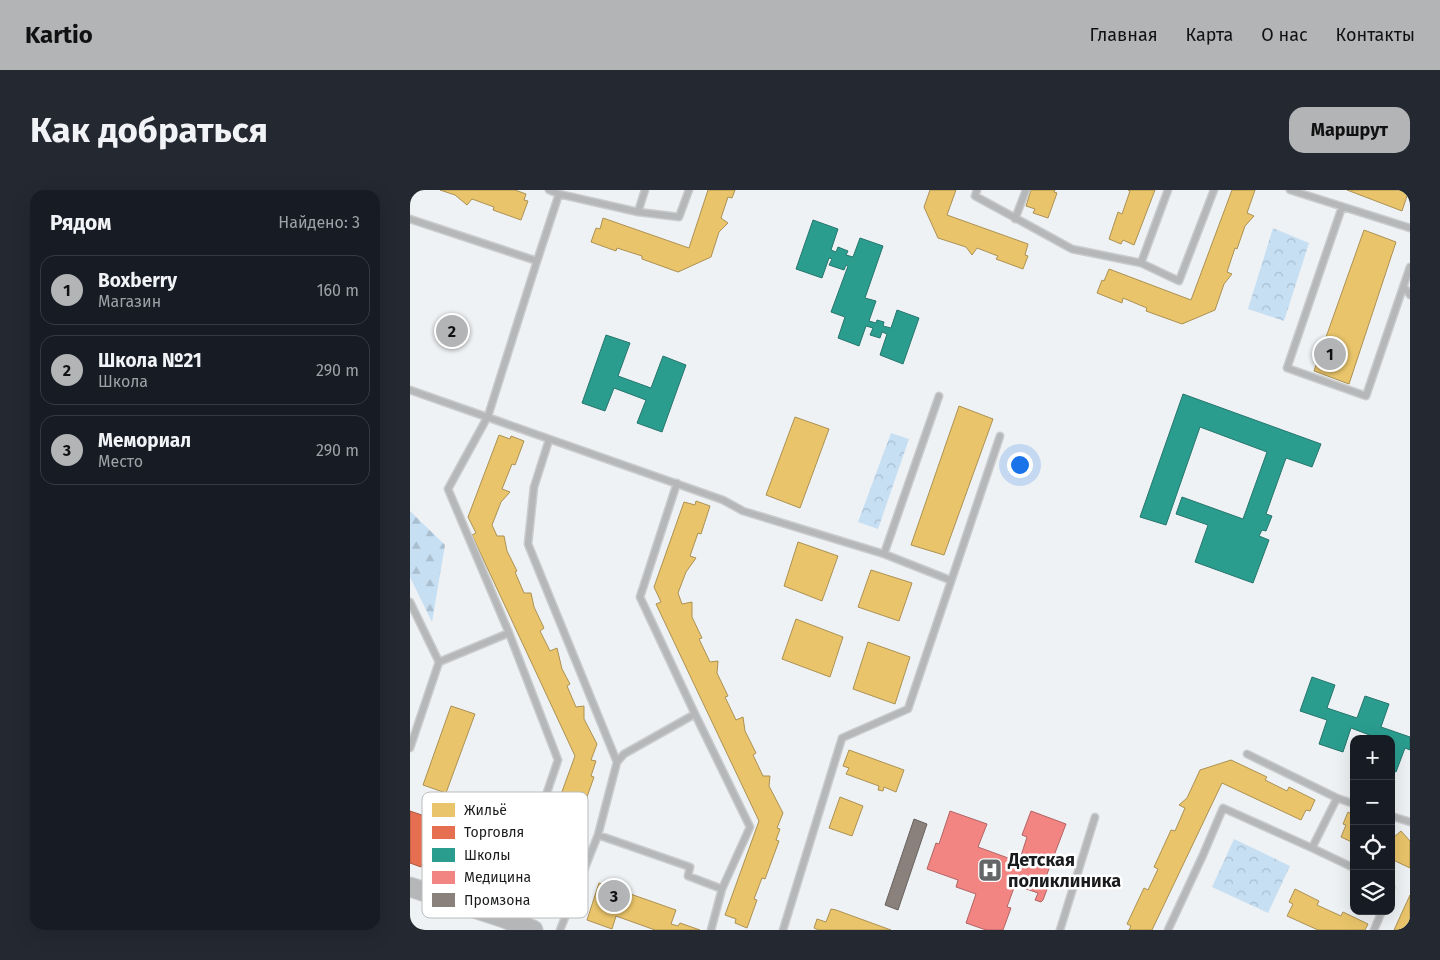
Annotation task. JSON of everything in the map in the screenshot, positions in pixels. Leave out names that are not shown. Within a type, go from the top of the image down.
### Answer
[{"type":"street","points":[[410,887],[422,891]]},
{"type":"street","points":[[504,918],[533,930]]},
{"type":"lane","points":[[549,190],[638,212],[679,217],[689,190]]},
{"type":"lane","points":[[638,212],[645,190]]},
{"type":"lane","points":[[977,190],[975,196],[1072,249],[1142,263],[1179,281],[1214,190]]},
{"type":"lane","points":[[1015,218],[1026,190]]},
{"type":"lane","points":[[1142,263],[1168,190]]},
{"type":"lane","points":[[1290,190],[1410,228]]},
{"type":"lane","points":[[547,792],[558,760],[509,633],[448,489],[488,416],[559,194]]},
{"type":"lane","points":[[1342,207],[1287,368],[1366,396],[1410,267]]},
{"type":"lane","points":[[410,219],[538,260]]},
{"type":"lane","points":[[1404,287],[1410,296]]},
{"type":"lane","points":[[410,390],[677,483],[723,500],[743,511],[884,554],[950,580]]},
{"type":"lane","points":[[884,554],[939,396]]},
{"type":"lane","points":[[783,930],[842,738],[908,709],[1000,436]]},
{"type":"lane","points":[[549,440],[534,487],[528,544],[617,762]]},
{"type":"lane","points":[[677,483],[640,597],[750,827],[722,889],[711,930]]},
{"type":"lane","points":[[410,602],[439,662],[410,748]]},
{"type":"lane","points":[[439,662],[509,633]]},
{"type":"lane","points":[[588,860],[598,835],[617,762],[624,754],[695,714]]},
{"type":"lane","points":[[1247,754],[1336,798],[1350,803]]},
{"type":"lane","points":[[1312,848],[1336,798]]},
{"type":"lane","points":[[1168,930],[1204,855],[1223,808],[1350,866]]},
{"type":"lane","points":[[1060,930],[1095,817]]},
{"type":"lane","points":[[1395,817],[1410,822]]},
{"type":"lane","points":[[598,835],[690,867],[688,876],[722,889]]},
{"type":"lane","points":[[1374,930],[1380,915]]},
{"type":"lane","points":[[560,930],[565,918]]},
{"type":"green space","points":[[1273,228],[1309,243],[1284,321],[1248,309]]},
{"type":"green space","points":[[891,433],[909,439],[878,529],[858,522]]},
{"type":"green space","points":[[410,511],[445,545],[432,622],[410,577]]},
{"type":"green space","points":[[1234,839],[1290,866],[1268,913],[1212,887]]},
{"type":"building: Жильё","points":[[440,190],[515,190],[526,194],[524,200],[528,201],[521,220],[493,210],[494,207],[472,199],[467,205],[455,195]]},
{"type":"building: Жильё","points":[[708,190],[735,190],[732,198],[728,197],[721,218],[728,223],[719,232],[711,257],[678,272],[642,259],[642,256],[617,248],[616,251],[591,242],[596,228],[600,229],[603,218],[689,248]]},
{"type":"building: Жильё","points":[[930,190],[956,190],[947,215],[1028,244],[1025,255],[1028,256],[1023,269],[996,259],[998,256],[977,248],[972,255],[966,247],[938,238],[924,207]]},
{"type":"building: Жильё","points":[[1031,190],[1055,190],[1054,192],[1057,193],[1048,218],[1033,213],[1035,209],[1026,206]]},
{"type":"building: Жильё","points":[[1128,190],[1155,190],[1134,245],[1123,240],[1121,244],[1109,239],[1118,212],[1122,214],[1130,191]]},
{"type":"building: Жильё","points":[[1232,190],[1255,190],[1247,213],[1254,216],[1245,226],[1237,249],[1235,248],[1227,272],[1232,274],[1224,284],[1215,310],[1182,324],[1146,311],[1147,308],[1123,298],[1122,303],[1097,293],[1109,269],[1191,300]]},
{"type":"building: Жильё","points":[[1347,190],[1409,190],[1402,211]]},
{"type":"building: Жильё","points":[[1364,230],[1396,242],[1349,384],[1314,371]]},
{"type":"building: Жильё","points":[[959,406],[993,419],[944,555],[911,545]]},
{"type":"building: Жильё","points":[[795,417],[829,429],[800,508],[766,495]]},
{"type":"building: Жильё","points":[[499,435],[510,439],[511,436],[524,441],[515,465],[512,464],[502,489],[510,492],[501,502],[492,525],[497,536],[504,536],[507,551],[517,571],[515,572],[524,593],[531,593],[534,607],[544,628],[540,631],[550,651],[557,648],[562,669],[570,684],[567,686],[576,707],[584,706],[584,719],[597,744],[591,760],[596,761],[591,776],[594,777],[588,794],[588,792],[562,792],[575,756],[472,535],[476,533],[468,517]]},
{"type":"building: Жильё","points":[[696,501],[710,506],[701,534],[698,533],[690,556],[696,558],[686,572],[678,593],[682,604],[692,602],[692,617],[702,638],[699,639],[710,662],[718,661],[717,673],[728,696],[725,697],[736,720],[743,717],[745,731],[756,753],[753,755],[763,776],[770,776],[769,786],[783,813],[777,828],[780,829],[776,840],[779,841],[765,879],[762,878],[754,899],[757,900],[747,928],[735,923],[736,919],[725,915],[759,821],[656,604],[661,602],[654,587],[684,502],[695,505]]},
{"type":"building: Жильё","points":[[798,542],[838,556],[822,601],[784,586]]},
{"type":"building: Жильё","points":[[871,570],[912,583],[899,621],[858,607]]},
{"type":"building: Жильё","points":[[796,619],[843,637],[830,677],[782,659]]},
{"type":"building: Жильё","points":[[868,642],[910,657],[895,704],[853,689]]},
{"type":"building: Жильё","points":[[451,706],[475,714],[446,792],[423,785]]},
{"type":"building: Жильё","points":[[849,750],[904,770],[896,792],[884,787],[883,791],[878,790],[879,786],[846,774],[849,768],[843,766]]},
{"type":"building: Жильё","points":[[1231,760],[1267,777],[1265,780],[1287,791],[1289,787],[1315,800],[1310,811],[1306,810],[1301,820],[1222,783],[1152,930],[1129,930],[1131,926],[1127,924],[1144,888],[1148,890],[1158,869],[1154,867],[1171,830],[1175,831],[1185,808],[1179,805],[1187,798],[1200,770]]},
{"type":"building: Жильё","points":[[840,797],[863,806],[852,836],[829,828]]},
{"type":"building: Жильё","points":[[1348,812],[1350,813],[1350,841],[1341,837],[1346,825],[1343,824]]},
{"type":"building: Жильё","points":[[1401,831],[1410,841],[1410,868],[1395,861],[1395,836]]},
{"type":"building: Жильё","points":[[599,883],[676,910],[671,924],[678,926],[680,923],[700,930],[655,930],[616,916],[612,929],[587,920]]},
{"type":"building: Жильё","points":[[1295,889],[1319,901],[1317,905],[1341,916],[1343,912],[1368,924],[1365,930],[1318,930],[1287,916],[1293,904],[1289,902]]},
{"type":"building: Жильё","points":[[1410,895],[1410,930],[1394,930]]},
{"type":"building: Жильё","points":[[831,909],[891,930],[819,930],[814,928],[817,919],[826,922]]},
{"type":"building: Торговля","points":[[410,811],[422,815],[422,864],[421,867],[410,863]]},
{"type":"building: Школы","points":[[813,220],[838,229],[831,250],[836,252],[838,247],[848,251],[846,255],[853,257],[860,238],[883,246],[865,298],[876,301],[869,321],[876,323],[877,320],[884,322],[883,326],[891,328],[897,310],[919,318],[903,364],[880,355],[887,334],[882,332],[880,338],[870,335],[873,328],[866,326],[859,346],[838,338],[845,317],[831,312],[848,266],[846,265],[844,270],[829,265],[832,259],[829,258],[822,278],[796,269]]},
{"type":"building: Школы","points":[[606,335],[630,343],[618,376],[651,388],[663,356],[686,365],[662,432],[637,423],[646,400],[614,388],[605,411],[582,403]]},
{"type":"building: Школы","points":[[1183,394],[1321,444],[1312,467],[1286,458],[1266,514],[1272,516],[1266,531],[1262,530],[1259,536],[1269,540],[1253,583],[1195,562],[1208,525],[1176,514],[1182,497],[1243,519],[1267,452],[1200,427],[1166,525],[1140,517]]},
{"type":"building: Школы","points":[[1312,677],[1335,685],[1327,708],[1357,718],[1365,696],[1389,704],[1381,727],[1410,737],[1410,750],[1405,748],[1396,772],[1395,735],[1369,735],[1351,728],[1343,752],[1319,744],[1327,720],[1300,711]]},
{"type":"building: Медицина","name":"Детская поликлиника","points":[[950,811],[987,824],[978,847],[1019,862],[1027,837],[1022,835],[1031,811],[1066,824],[1044,882],[1049,884],[1043,900],[1041,902],[1035,900],[1038,893],[1015,885],[1007,907],[1011,908],[1003,930],[986,930],[966,923],[976,894],[956,887],[958,880],[927,869],[936,843],[939,844]]},
{"type":"building: Промзона","points":[[914,819],[927,824],[898,910],[885,905]]},
{"type":"place","name":"Школа №21","points":[[452,331]]},
{"type":"place","name":"Boxberry","points":[[1330,354]]},
{"type":"place","name":"Детская поликлиника","points":[[990,870]]},
{"type":"place","name":"Мемориал","points":[[614,896]]}]
